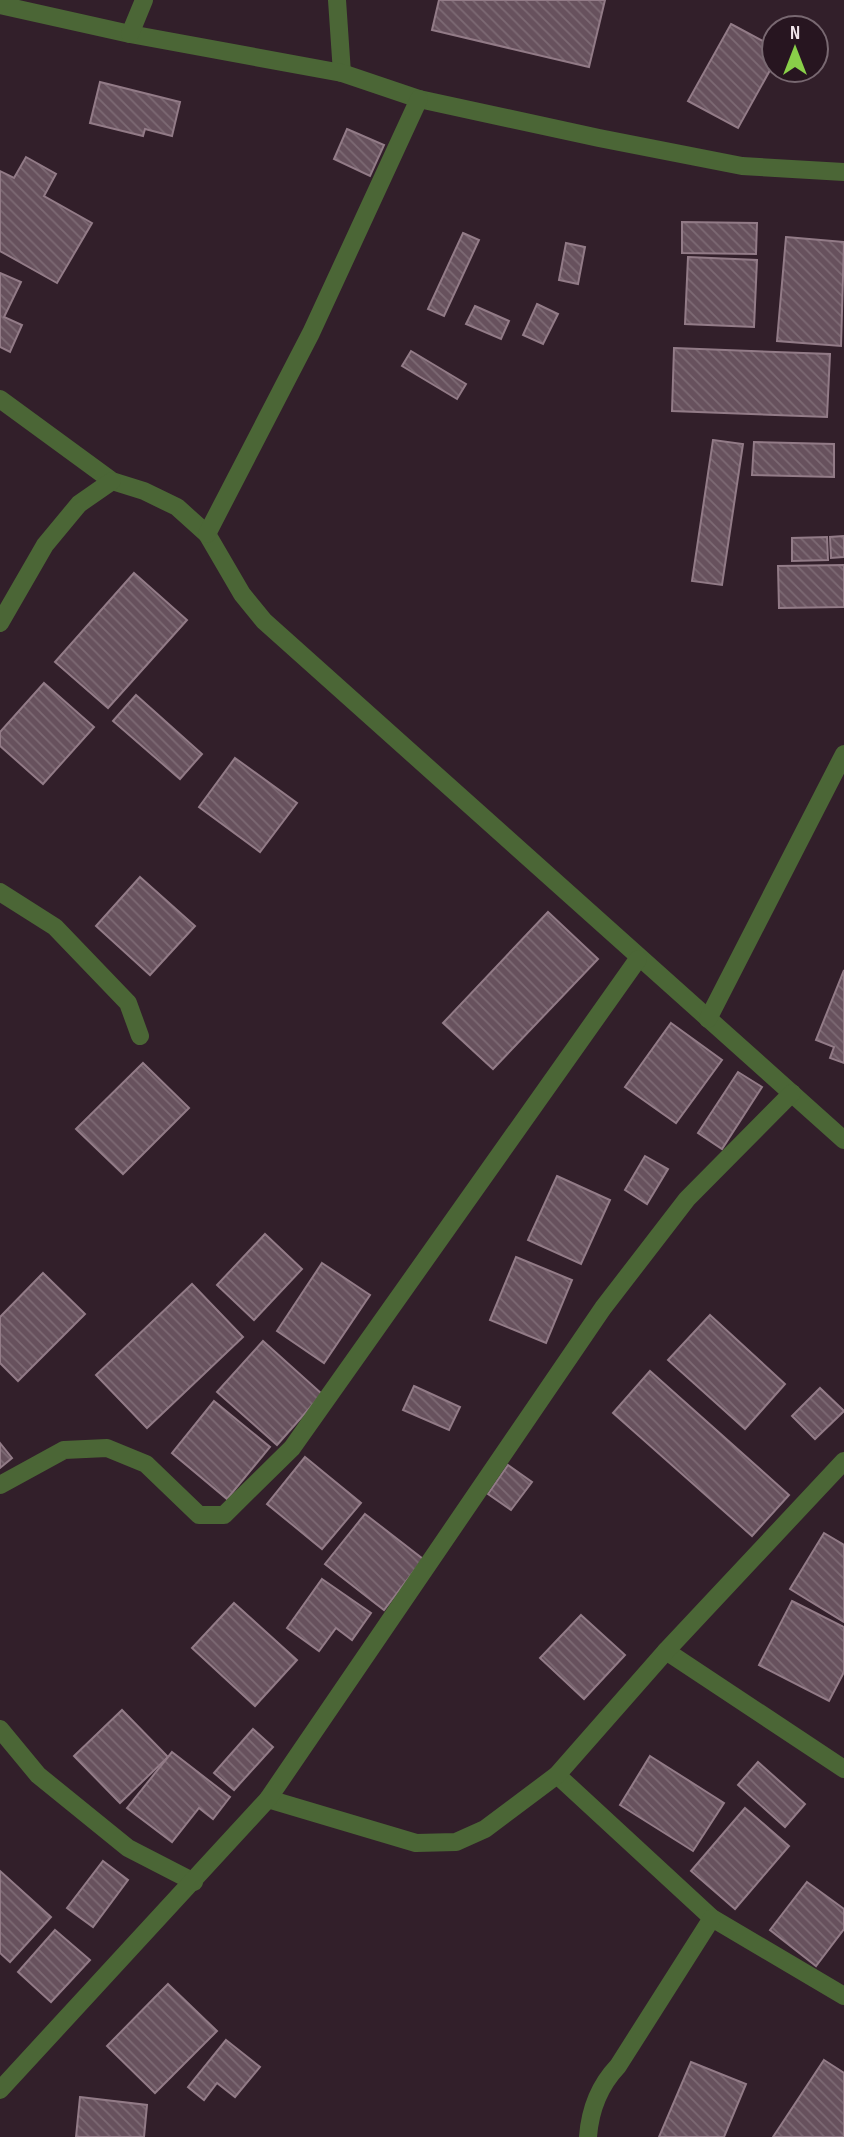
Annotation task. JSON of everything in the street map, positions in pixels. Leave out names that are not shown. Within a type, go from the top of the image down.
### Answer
[{"type":"street","points":[[130,34],[144,0]]},
{"type":"street","points":[[337,0],[342,73]]},
{"type":"street","points":[[0,5],[130,34],[342,73],[419,99],[742,166],[844,172]]},
{"type":"street","points":[[207,534],[311,333],[419,99]]},
{"type":"street","points":[[0,399],[111,481],[144,491],[177,507],[207,534],[242,594],[264,621],[638,959],[844,1140]]},
{"type":"street","points":[[0,623],[45,545],[79,504],[111,481]]},
{"type":"street","points":[[708,1019],[844,754]]},
{"type":"street","points":[[0,892],[55,928],[73,946],[128,1003],[140,1036]]},
{"type":"street","points":[[0,1485],[64,1450],[107,1448],[146,1464],[199,1515],[224,1515],[292,1448],[638,959]]},
{"type":"street","points":[[0,2090],[268,1799],[603,1308],[687,1199],[792,1093]]},
{"type":"street","points":[[268,1799],[416,1843],[456,1842],[485,1829],[518,1807],[557,1775],[666,1651],[844,1461]]},
{"type":"street","points":[[666,1651],[844,1769]]},
{"type":"street","points":[[0,1729],[38,1775],[128,1848],[194,1882]]},
{"type":"street","points":[[557,1775],[712,1918],[844,1996]]},
{"type":"street","points":[[588,2137],[590,2117],[604,2080],[618,2066],[712,1918]]},
{"type":"building","points":[[439,0],[605,0],[589,67],[432,30]]},
{"type":"building","points":[[731,24],[760,40],[760,84],[762,84],[738,128],[688,101]]},
{"type":"building","points":[[100,82],[180,102],[172,136],[145,129],[143,136],[90,123]]},
{"type":"building","points":[[347,129],[384,145],[370,176],[334,159]]},
{"type":"building","points":[[26,157],[56,174],[44,196],[92,223],[57,283],[0,251],[0,171],[14,178]]},
{"type":"building","points":[[682,222],[757,223],[756,254],[682,253]]},
{"type":"building","points":[[463,233],[479,240],[444,316],[428,309]]},
{"type":"building","points":[[786,237],[844,242],[841,346],[777,341]]},
{"type":"building","points":[[566,243],[585,247],[578,284],[559,280]]},
{"type":"building","points":[[688,257],[757,260],[754,327],[685,324]]},
{"type":"building","points":[[0,273],[21,282],[4,317],[22,325],[10,352],[0,347]]},
{"type":"building","points":[[537,304],[558,314],[543,344],[523,335]]},
{"type":"building","points":[[475,306],[509,321],[501,339],[466,324]]},
{"type":"building","points":[[674,348],[830,354],[827,417],[672,411]]},
{"type":"building","points":[[411,351],[466,384],[457,399],[402,366]]},
{"type":"building","points":[[713,440],[743,444],[722,585],[692,581]]},
{"type":"building","points":[[754,442],[834,444],[834,477],[752,475]]},
{"type":"building","points":[[844,536],[844,557],[831,558],[830,537]]},
{"type":"building","points":[[827,537],[828,560],[792,561],[792,538]]},
{"type":"building","points":[[844,565],[844,607],[779,608],[778,566]]},
{"type":"building","points":[[134,573],[187,620],[108,708],[55,662]]},
{"type":"building","points":[[44,683],[94,727],[43,784],[0,746],[0,732]]},
{"type":"building","points":[[136,695],[202,754],[180,779],[113,721]]},
{"type":"building","points":[[235,758],[297,803],[260,852],[199,807]]},
{"type":"building","points":[[140,877],[195,926],[150,975],[96,926]]},
{"type":"building","points":[[548,912],[598,959],[493,1069],[443,1023]]},
{"type":"building","points":[[844,970],[844,1063],[830,1058],[834,1047],[816,1040]]},
{"type":"building","points":[[671,1023],[722,1060],[676,1123],[625,1087]]},
{"type":"building","points":[[143,1063],[189,1108],[123,1174],[76,1129]]},
{"type":"building","points":[[738,1072],[762,1087],[722,1149],[698,1133]]},
{"type":"building","points":[[645,1156],[668,1169],[647,1204],[625,1190]]},
{"type":"building","points":[[557,1176],[610,1200],[581,1264],[528,1240]]},
{"type":"building","points":[[265,1234],[302,1269],[254,1320],[217,1285]]},
{"type":"building","points":[[516,1257],[572,1280],[546,1343],[490,1320]]},
{"type":"building","points":[[322,1263],[370,1295],[324,1363],[277,1331]]},
{"type":"building","points":[[43,1273],[85,1314],[18,1381],[0,1363],[0,1317]]},
{"type":"building","points":[[192,1284],[243,1337],[147,1428],[96,1375]]},
{"type":"building","points":[[710,1315],[785,1384],[745,1429],[668,1360]]},
{"type":"building","points":[[263,1341],[322,1394],[277,1445],[217,1392]]},
{"type":"building","points":[[650,1371],[789,1495],[752,1536],[613,1413]]},
{"type":"building","points":[[414,1386],[460,1407],[449,1430],[403,1410]]},
{"type":"building","points":[[820,1388],[844,1411],[815,1439],[792,1416]]},
{"type":"building","points":[[214,1401],[270,1447],[227,1499],[172,1453]]},
{"type":"building","points":[[0,1443],[12,1458],[0,1468]]},
{"type":"building","points":[[305,1457],[361,1503],[322,1549],[267,1504]]},
{"type":"building","points":[[508,1465],[532,1482],[511,1510],[488,1494]]},
{"type":"building","points":[[365,1514],[423,1559],[384,1610],[325,1564]]},
{"type":"building","points":[[824,1533],[844,1545],[844,1622],[790,1589]]},
{"type":"building","points":[[322,1579],[371,1613],[352,1640],[336,1628],[319,1651],[287,1628]]},
{"type":"building","points":[[792,1601],[844,1627],[844,1672],[829,1701],[759,1665]]},
{"type":"building","points":[[234,1603],[297,1660],[255,1706],[192,1648]]},
{"type":"building","points":[[581,1615],[625,1655],[584,1699],[540,1658]]},
{"type":"building","points":[[122,1710],[168,1757],[120,1803],[74,1756]]},
{"type":"building","points":[[253,1729],[273,1747],[234,1790],[214,1773]]},
{"type":"building","points":[[172,1752],[230,1797],[213,1819],[199,1808],[172,1842],[127,1808]]},
{"type":"building","points":[[650,1756],[724,1803],[693,1851],[620,1805]]},
{"type":"building","points":[[758,1762],[805,1804],[785,1827],[738,1785]]},
{"type":"building","points":[[745,1808],[789,1846],[735,1909],[691,1871]]},
{"type":"building","points":[[103,1861],[128,1880],[93,1927],[67,1908]]},
{"type":"building","points":[[0,1871],[51,1917],[10,1962],[0,1953]]},
{"type":"building","points":[[807,1882],[844,1909],[844,1929],[816,1966],[770,1930]]},
{"type":"building","points":[[55,1930],[90,1960],[51,2002],[18,1972]]},
{"type":"building","points":[[168,1984],[217,2031],[155,2093],[107,2046]]},
{"type":"building","points":[[226,2040],[260,2067],[235,2097],[217,2083],[204,2100],[188,2087]]},
{"type":"building","points":[[824,2060],[844,2073],[844,2137],[773,2137]]},
{"type":"building","points":[[691,2062],[746,2084],[724,2137],[659,2137]]},
{"type":"building","points":[[80,2097],[147,2105],[144,2137],[76,2137]]}]
